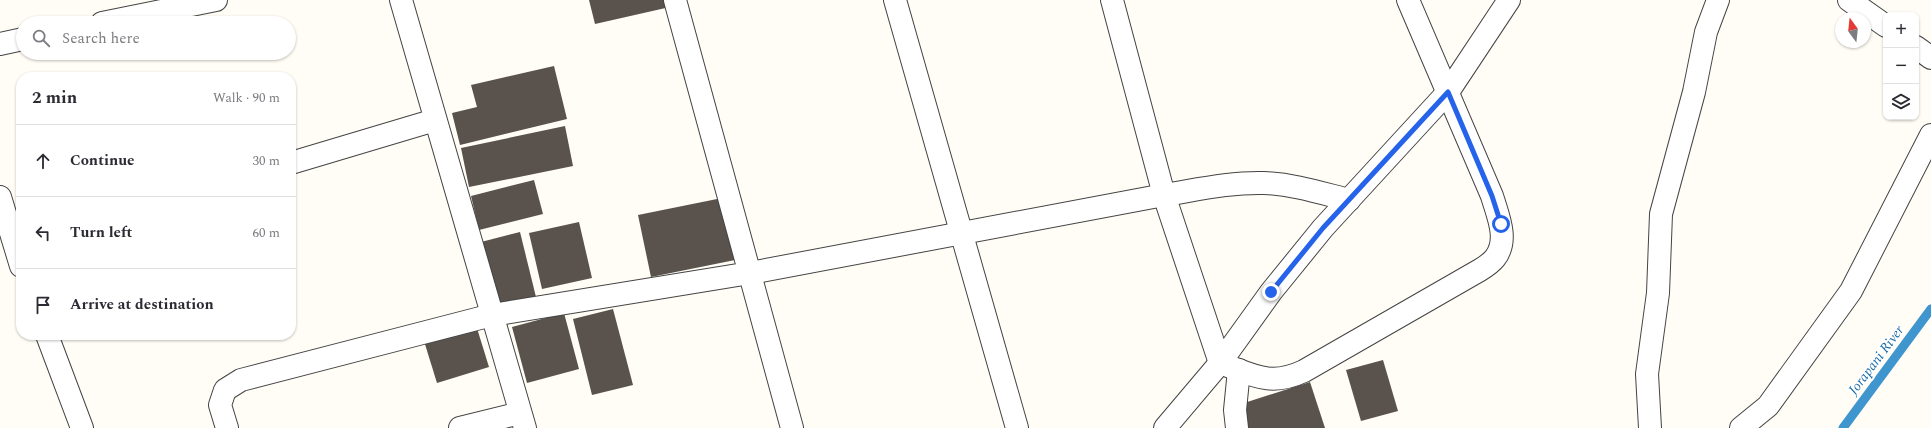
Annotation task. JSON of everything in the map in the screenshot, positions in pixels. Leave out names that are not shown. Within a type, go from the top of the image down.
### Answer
[{"type":"street","points":[[137,16],[216,0]]},
{"type":"street","points":[[402,0],[435,120],[522,420],[460,428]]},
{"type":"street","points":[[675,0],[792,428]]},
{"type":"street","points":[[895,0],[964,234],[1018,428]]},
{"type":"street","points":[[1112,0],[1164,195],[1230,367],[1237,428]]},
{"type":"street","points":[[1230,367],[1264,380],[1292,377],[1480,270],[1495,259],[1502,243],[1501,224],[1492,196],[1408,0]]},
{"type":"street","points":[[1165,428],[1230,367],[1271,292],[1323,228],[1448,92],[1509,0]]},
{"type":"street","points":[[1650,428],[1647,374],[1658,293],[1661,214],[1694,92],[1706,32],[1718,0]]},
{"type":"street","points":[[1849,0],[1883,24]]},
{"type":"street","points":[[0,44],[16,41]]},
{"type":"street","points":[[1919,50],[1931,58]]},
{"type":"street","points":[[296,162],[435,120]]},
{"type":"street","points":[[1741,428],[1768,406],[1852,291],[1931,135]]},
{"type":"street","points":[[227,428],[220,405],[225,390],[241,380],[492,315],[750,274],[1164,195],[1216,187],[1264,183],[1302,187],[1349,200]]},
{"type":"street","points":[[0,197],[11,246],[16,256]]},
{"type":"street","points":[[49,340],[82,428]]},
{"type":"building","points":[[589,0],[668,0],[670,7],[595,24]]},
{"type":"building","points":[[554,66],[567,119],[460,145],[452,113],[477,107],[471,85]]},
{"type":"building","points":[[565,126],[573,166],[469,187],[461,148]]},
{"type":"building","points":[[534,180],[543,214],[479,230],[471,196]]},
{"type":"building","points":[[722,198],[735,260],[651,277],[638,215]]},
{"type":"building","points":[[579,222],[592,278],[542,289],[529,233]]},
{"type":"building","points":[[520,232],[536,297],[498,307],[481,242]]},
{"type":"building","points":[[613,309],[633,385],[592,395],[573,319]]},
{"type":"building","points":[[564,313],[579,369],[527,383],[512,327]]},
{"type":"building","points":[[476,325],[489,367],[437,383],[424,341]]},
{"type":"building","points":[[1383,360],[1398,411],[1361,421],[1346,370]]},
{"type":"building","points":[[1310,382],[1325,428],[1249,428],[1241,404]]},
{"type":"waterway","name":"Jorapani River","points":[[1843,428],[1931,309]]},
{"type":"route","points":[[1271,292],[1323,228],[1380,168],[1448,92],[1492,196],[1501,224]]}]
